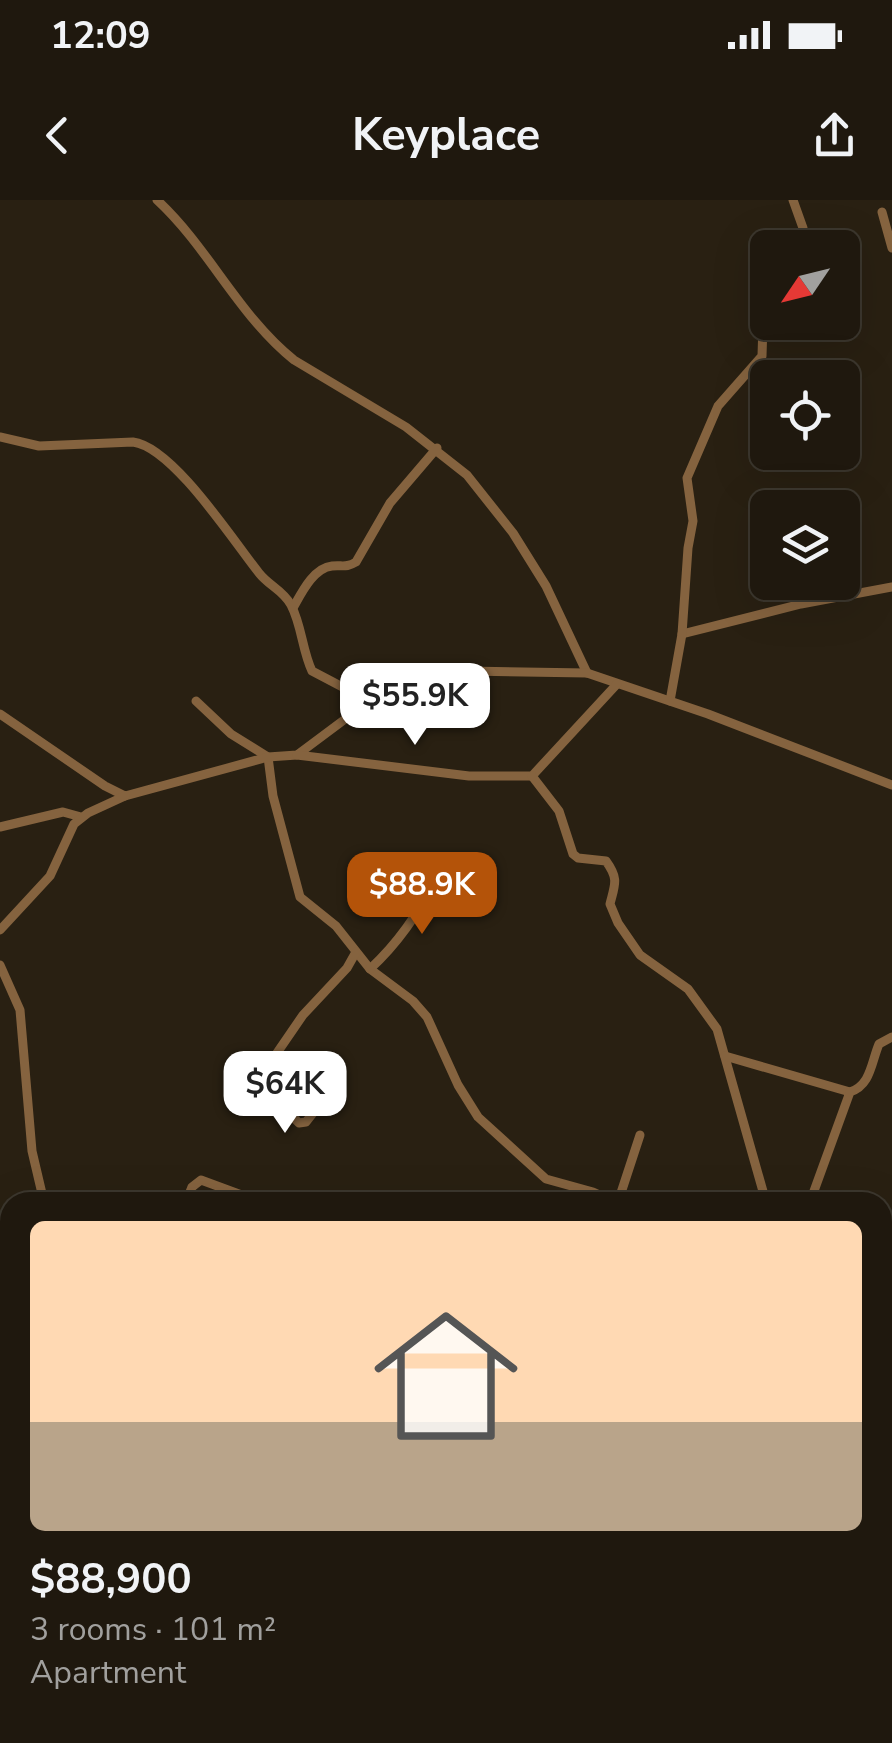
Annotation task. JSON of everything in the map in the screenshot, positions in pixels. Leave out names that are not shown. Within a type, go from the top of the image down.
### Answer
[{"type":"street","points":[[158,200],[276,346],[437,448],[467,475],[513,534],[546,586],[587,673]]},
{"type":"street","points":[[793,200],[803,230]]},
{"type":"street","points":[[882,212],[892,248]]},
{"type":"street","points":[[670,701],[682,634],[688,548],[694,521],[688,478],[718,406],[762,356],[762,340]]},
{"type":"street","points":[[0,436],[39,446],[134,442],[149,446],[214,510],[258,572],[283,592],[293,608],[312,670],[371,702]]},
{"type":"street","points":[[293,608],[318,574],[333,566],[347,568],[356,562],[390,502],[437,448]]},
{"type":"street","points":[[682,634],[892,586]]},
{"type":"street","points":[[297,754],[371,702],[456,671],[587,673],[892,785]]},
{"type":"street","points":[[0,930],[50,876],[68,834],[80,818],[126,796],[268,757],[297,754],[469,776],[532,776],[617,684]]},
{"type":"street","points":[[196,700],[231,734],[268,757]]},
{"type":"street","points":[[0,714],[105,786],[126,796]]},
{"type":"street","points":[[268,757],[294,886],[308,906],[336,926],[370,969],[427,1016],[458,1085],[478,1117],[546,1179],[593,1192]]},
{"type":"street","points":[[532,776],[559,811],[573,854],[578,858],[606,860],[615,872],[618,880],[610,904],[630,943],[640,955],[688,989],[718,1029],[763,1192]]},
{"type":"street","points":[[0,826],[63,812],[80,818]]},
{"type":"street","points":[[370,969],[391,948],[436,878]]},
{"type":"street","points":[[317,1108],[306,1122],[299,1123],[257,1082],[303,1015],[347,968],[356,952]]},
{"type":"street","points":[[0,965],[21,1020],[32,1151],[42,1192]]},
{"type":"street","points":[[726,1056],[850,1092],[860,1089],[867,1080],[879,1044],[892,1037]]},
{"type":"street","points":[[814,1192],[850,1092]]},
{"type":"street","points":[[620,1192],[640,1135]]},
{"type":"street","points":[[190,1192],[201,1180],[234,1192]]}]
